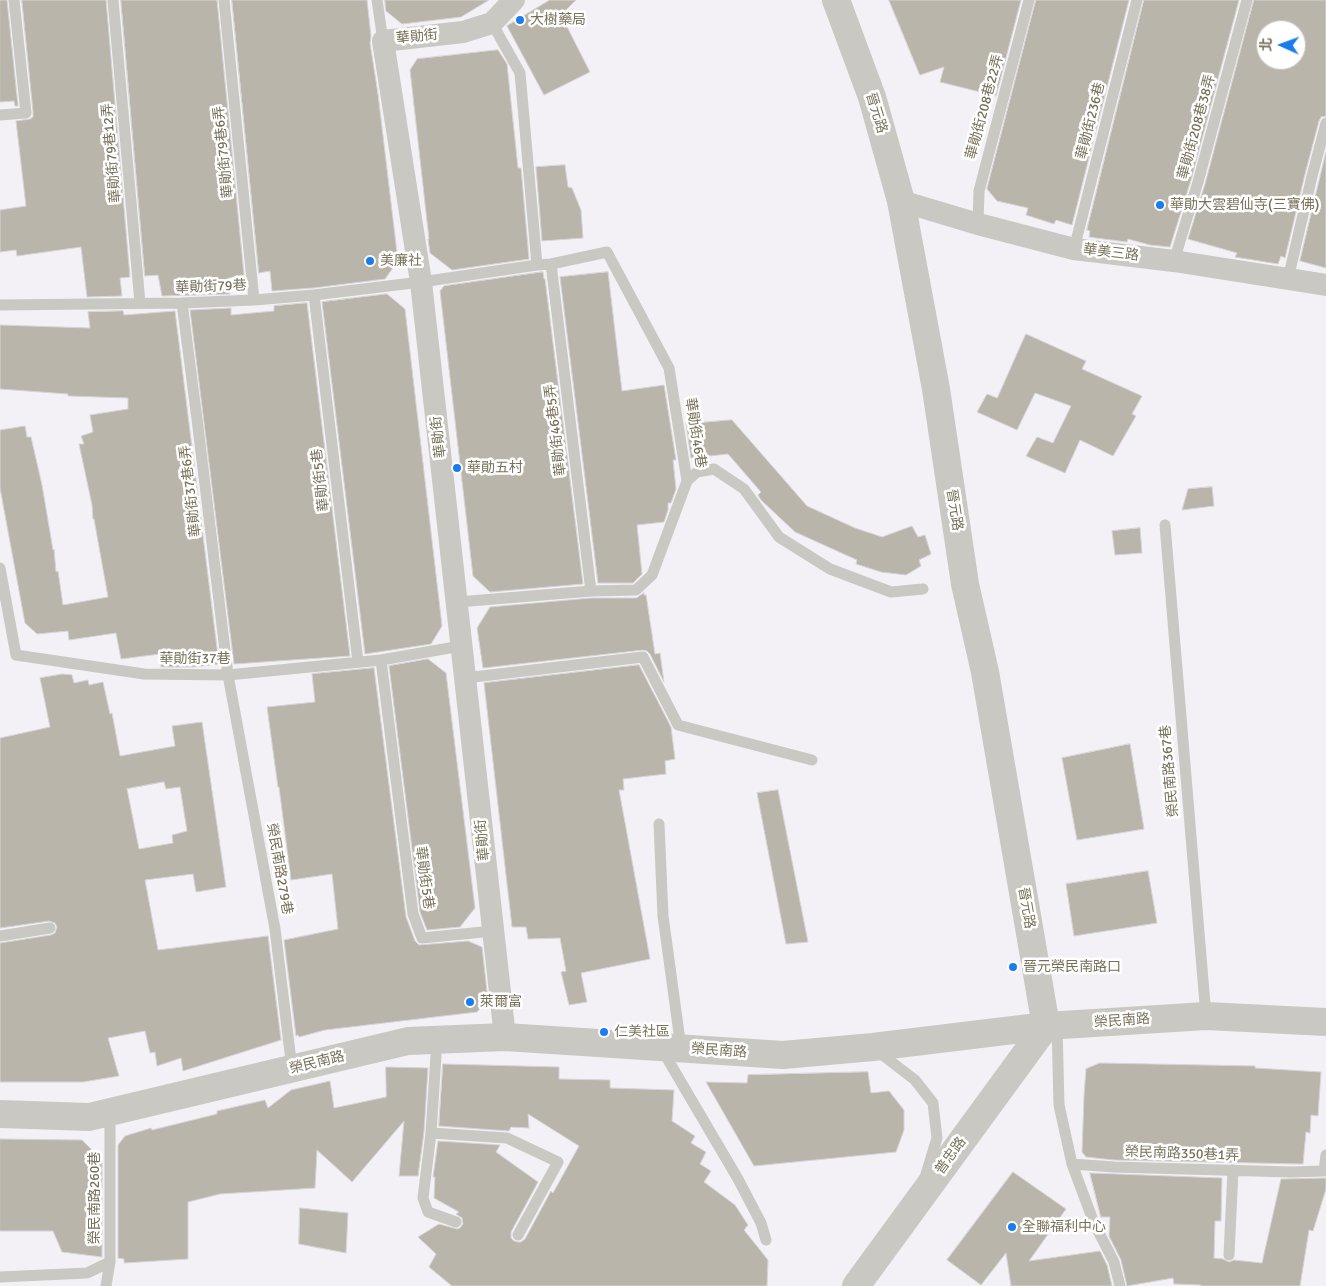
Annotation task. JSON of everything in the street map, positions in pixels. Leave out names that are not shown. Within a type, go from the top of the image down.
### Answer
[{"type":"street","name":"華勛街","points":[[505,1037],[421,282],[382,41],[463,32],[492,23],[514,0]]},
{"type":"street","name":"晉元路","points":[[836,0],[872,98],[901,201],[936,389],[966,584],[985,672],[1051,1026]]},
{"type":"street","name":"華美三路","points":[[901,201],[978,224],[1074,249],[1174,261],[1326,285]]},
{"type":"street","name":"榮民南路","points":[[0,1114],[89,1117],[408,1041],[505,1037],[783,1055],[873,1047],[1051,1026],[1206,1016],[1326,1022]]},
{"type":"street","name":"普忠路","points":[[856,1286],[1051,1026]]},
{"type":"lane","points":[[0,115],[26,113],[14,0]]},
{"type":"lane","name":"華勛街79巷12弄","points":[[113,0],[140,303]]},
{"type":"lane","name":"華勛街79巷6弄","points":[[224,0],[254,300]]},
{"type":"lane","points":[[377,0],[382,41]]},
{"type":"lane","name":"華勛街208巷22弄","points":[[978,224],[979,191],[1029,0]]},
{"type":"lane","name":"華勛街236巷","points":[[1074,249],[1137,0]]},
{"type":"lane","name":"華勛街208巷38弄","points":[[1174,261],[1198,182],[1246,0]]},
{"type":"lane","points":[[492,23],[520,73],[536,265]]},
{"type":"lane","points":[[1288,279],[1326,123]]},
{"type":"lane","name":"華勛街46巷","points":[[458,602],[591,591],[636,590],[652,575],[687,481],[669,368],[607,252],[551,264]]},
{"type":"lane","name":"華勛街79巷","points":[[0,305],[182,303],[254,300],[314,295],[551,264]]},
{"type":"lane","name":"華勛街46巷5弄","points":[[551,264],[591,591]]},
{"type":"lane","name":"華勛街5巷","points":[[314,295],[358,662]]},
{"type":"lane","name":"華勛街37巷6弄","points":[[182,303],[228,675]]},
{"type":"lane","points":[[687,481],[697,472],[714,469],[744,489],[779,537],[830,569],[891,592],[923,590]]},
{"type":"lane","name":"榮民南路367巷","points":[[1165,524],[1206,1016]]},
{"type":"lane","name":"華勛街37巷","points":[[0,568],[16,655],[144,674],[228,675],[381,660],[461,646]]},
{"type":"lane","points":[[465,678],[644,657],[678,725],[812,760]]},
{"type":"lane","name":"華勛街5巷","points":[[381,660],[413,914],[422,938],[493,931]]},
{"type":"lane","name":"榮民南路279巷","points":[[228,675],[275,929],[292,1069]]},
{"type":"lane","points":[[659,824],[670,1047],[761,1223],[766,1240]]},
{"type":"lane","points":[[0,936],[50,928]]},
{"type":"lane","points":[[1051,1026],[1059,1105],[1072,1164],[1094,1223],[1114,1262],[1120,1286]]},
{"type":"lane","points":[[437,1040],[431,1133],[423,1198],[428,1212],[456,1222]]},
{"type":"lane","points":[[873,1047],[915,1080],[933,1103],[937,1138],[918,1201]]},
{"type":"lane","name":"榮民南路260巷","points":[[0,1277],[87,1273],[110,1262],[110,1112]]},
{"type":"lane","points":[[431,1133],[507,1138],[558,1162],[518,1235]]},
{"type":"lane","name":"榮民南路350巷1弄","points":[[1072,1164],[1292,1172],[1324,1171],[1326,1155]]},
{"type":"lane","points":[[1230,1255],[1233,1170]]},
{"type":"lane","points":[[106,1286],[110,1262]]},
{"type":"building","points":[[0,0],[7,0],[18,106],[15,106],[14,101],[0,102]]},
{"type":"building","points":[[22,0],[106,0],[130,277],[120,278],[122,296],[87,297],[81,247],[17,256],[16,250],[0,252],[0,210],[26,206],[16,121],[30,119],[33,117],[33,112]]},
{"type":"building","points":[[121,0],[217,0],[244,275],[229,278],[230,294],[162,296],[158,275],[145,276]]},
{"type":"building","points":[[232,0],[367,0],[370,43],[398,261],[385,279],[272,291],[270,271],[259,273]]},
{"type":"building","points":[[385,0],[489,0],[461,17],[402,24],[386,11]]},
{"type":"building","points":[[550,0],[576,0],[561,15],[590,72],[544,95],[507,26]]},
{"type":"building","points":[[889,0],[1021,0],[996,96],[940,82],[944,67],[920,75]]},
{"type":"building","points":[[1036,0],[1129,0],[1072,225],[1056,220],[1054,224],[1026,215],[1028,208],[997,201],[987,189]]},
{"type":"building","points":[[1144,0],[1239,0],[1191,180],[1170,247],[1150,245],[1128,239],[1127,242],[1089,237],[1090,231],[1087,230]]},
{"type":"building","points":[[1254,0],[1326,0],[1326,116],[1321,117],[1319,121],[1285,258],[1281,256],[1278,264],[1235,257],[1237,253],[1188,239],[1205,184]]},
{"type":"building","points":[[498,50],[507,64],[518,168],[521,168],[529,259],[452,270],[430,253],[410,70],[417,59]]},
{"type":"building","points":[[1326,152],[1326,268],[1300,261]]},
{"type":"building","points":[[565,165],[568,187],[572,188],[581,210],[583,238],[542,241],[536,167]]},
{"type":"building","points":[[543,272],[583,584],[490,592],[473,576],[440,291],[444,286]]},
{"type":"building","points":[[608,272],[622,391],[664,385],[676,460],[673,460],[676,489],[671,503],[668,503],[664,522],[637,525],[642,574],[633,583],[598,583],[560,277]]},
{"type":"building","points":[[387,294],[405,309],[442,626],[431,644],[365,654],[322,302]]},
{"type":"building","points":[[307,303],[350,656],[234,664],[190,310],[231,308],[231,315],[274,311],[274,306]]},
{"type":"building","points":[[123,311],[124,315],[175,311],[219,664],[194,667],[161,667],[160,654],[121,659],[116,633],[69,640],[68,631],[37,634],[25,623],[0,488],[0,430],[25,426],[27,437],[31,437],[42,485],[63,605],[108,597],[79,444],[84,444],[81,436],[93,432],[90,415],[128,409],[128,398],[68,396],[68,394],[0,389],[0,325],[90,328],[88,312]]},
{"type":"building","points":[[1026,334],[1086,361],[1082,369],[1142,396],[1132,414],[1136,416],[1113,456],[1080,440],[1065,473],[1026,456],[1037,437],[1053,443],[1071,406],[1035,393],[1017,430],[977,412],[987,394],[997,398]]},
{"type":"building","points":[[732,420],[807,506],[855,528],[882,537],[912,526],[918,537],[925,535],[931,554],[919,560],[921,566],[906,575],[881,572],[856,564],[857,560],[795,532],[761,500],[758,495],[761,492],[728,454],[691,458],[686,424]]},
{"type":"building","points":[[1212,487],[1214,506],[1182,510],[1188,489]]},
{"type":"building","points":[[1140,528],[1142,553],[1115,555],[1112,531]]},
{"type":"building","points":[[644,593],[646,595],[655,654],[660,653],[664,682],[650,654],[643,650],[483,668],[477,628],[490,607],[591,598],[636,598]]},
{"type":"building","points":[[428,659],[446,673],[475,908],[460,927],[427,930],[420,912],[389,666]]},
{"type":"building","points":[[639,665],[671,727],[675,759],[665,761],[666,774],[623,779],[624,790],[619,790],[650,959],[581,973],[587,1002],[569,1005],[561,972],[566,971],[560,938],[528,939],[526,927],[512,927],[484,683]]},
{"type":"building","points":[[374,668],[406,917],[415,941],[419,945],[468,941],[482,947],[488,1000],[477,1012],[325,1030],[299,1037],[298,1035],[296,1036],[284,940],[338,929],[332,874],[291,880],[267,707],[315,702],[312,674]]},
{"type":"building","points":[[63,674],[72,675],[74,683],[88,680],[89,685],[103,682],[110,714],[112,713],[120,756],[175,746],[172,726],[202,722],[226,887],[196,892],[193,874],[145,880],[158,950],[268,936],[281,1040],[183,1071],[181,1058],[157,1066],[155,1052],[150,1053],[145,1031],[108,1038],[119,1076],[83,1082],[0,1082],[0,943],[51,935],[55,933],[57,927],[55,923],[49,921],[0,928],[0,738],[50,727],[40,678]],"holes":[[[164,782],[166,789],[180,787],[187,831],[172,835],[173,843],[139,849],[127,789]]]},
{"type":"building","points":[[1130,744],[1144,829],[1077,840],[1062,758]]},
{"type":"building","points":[[778,790],[808,942],[786,944],[757,793]]},
{"type":"building","points":[[1148,871],[1157,923],[1074,936],[1066,884]]},
{"type":"building","points":[[1100,1063],[1255,1066],[1255,1068],[1321,1072],[1318,1116],[1311,1115],[1310,1133],[1306,1132],[1303,1164],[1114,1160],[1086,1157],[1082,1152],[1086,1069]]},
{"type":"building","points":[[443,1064],[559,1067],[559,1079],[610,1080],[610,1088],[674,1090],[672,1121],[695,1136],[691,1143],[706,1152],[700,1164],[711,1171],[704,1182],[735,1205],[748,1225],[744,1230],[768,1260],[767,1286],[452,1286],[429,1267],[436,1254],[418,1237],[439,1224],[457,1229],[463,1224],[462,1218],[456,1214],[459,1212],[434,1198],[435,1177],[433,1177],[438,1141],[500,1145],[496,1152],[538,1182],[511,1232],[511,1238],[518,1242],[525,1239],[551,1191],[553,1193],[579,1146],[528,1114],[529,1128],[511,1127],[509,1131],[439,1126]]},
{"type":"building","points":[[386,1067],[428,1068],[424,1132],[418,1176],[399,1176],[404,1121],[352,1182],[317,1150],[315,1188],[220,1194],[188,1202],[188,1259],[124,1263],[124,1259],[118,1258],[118,1145],[125,1136],[151,1128],[152,1130],[217,1114],[217,1111],[265,1100],[268,1108],[291,1090],[330,1081],[334,1108],[386,1097]]},
{"type":"building","points":[[868,1072],[871,1093],[889,1091],[904,1110],[904,1130],[896,1152],[754,1166],[706,1082],[747,1083],[748,1075]]},
{"type":"building","points":[[0,1139],[82,1140],[102,1160],[102,1257],[62,1252],[53,1231],[0,1231]]},
{"type":"building","name":"全聯福利中心","points":[[1013,1172],[1066,1209],[1029,1261],[1100,1251],[1107,1265],[1112,1286],[1011,1286],[1006,1253],[981,1285],[947,1260]]},
{"type":"building","points":[[1090,1173],[1222,1178],[1221,1221],[1215,1221],[1214,1258],[1229,1262],[1234,1260],[1262,1263],[1281,1179],[1326,1178],[1326,1189],[1313,1231],[1309,1230],[1300,1286],[1200,1286],[1174,1284],[1173,1278],[1127,1286],[1121,1260],[1109,1236],[1110,1217],[1101,1217]]},
{"type":"building","points":[[300,1208],[348,1213],[346,1253],[299,1244]]},
{"type":"place","name":"大樹藥局","points":[[520,20]]},
{"type":"place","name":"華勛大雲碧仙寺(三寶佛)","points":[[1160,205]]},
{"type":"place","name":"美廉社","points":[[370,261]]},
{"type":"place","name":"華勛五村","points":[[457,468]]},
{"type":"place","name":"晉元榮民南路口","points":[[1013,967]]},
{"type":"place","name":"萊爾富","points":[[470,1002]]},
{"type":"place","name":"仁美社區","points":[[604,1032]]},
{"type":"place","name":"全聯福利中心","points":[[1012,1227]]}]
